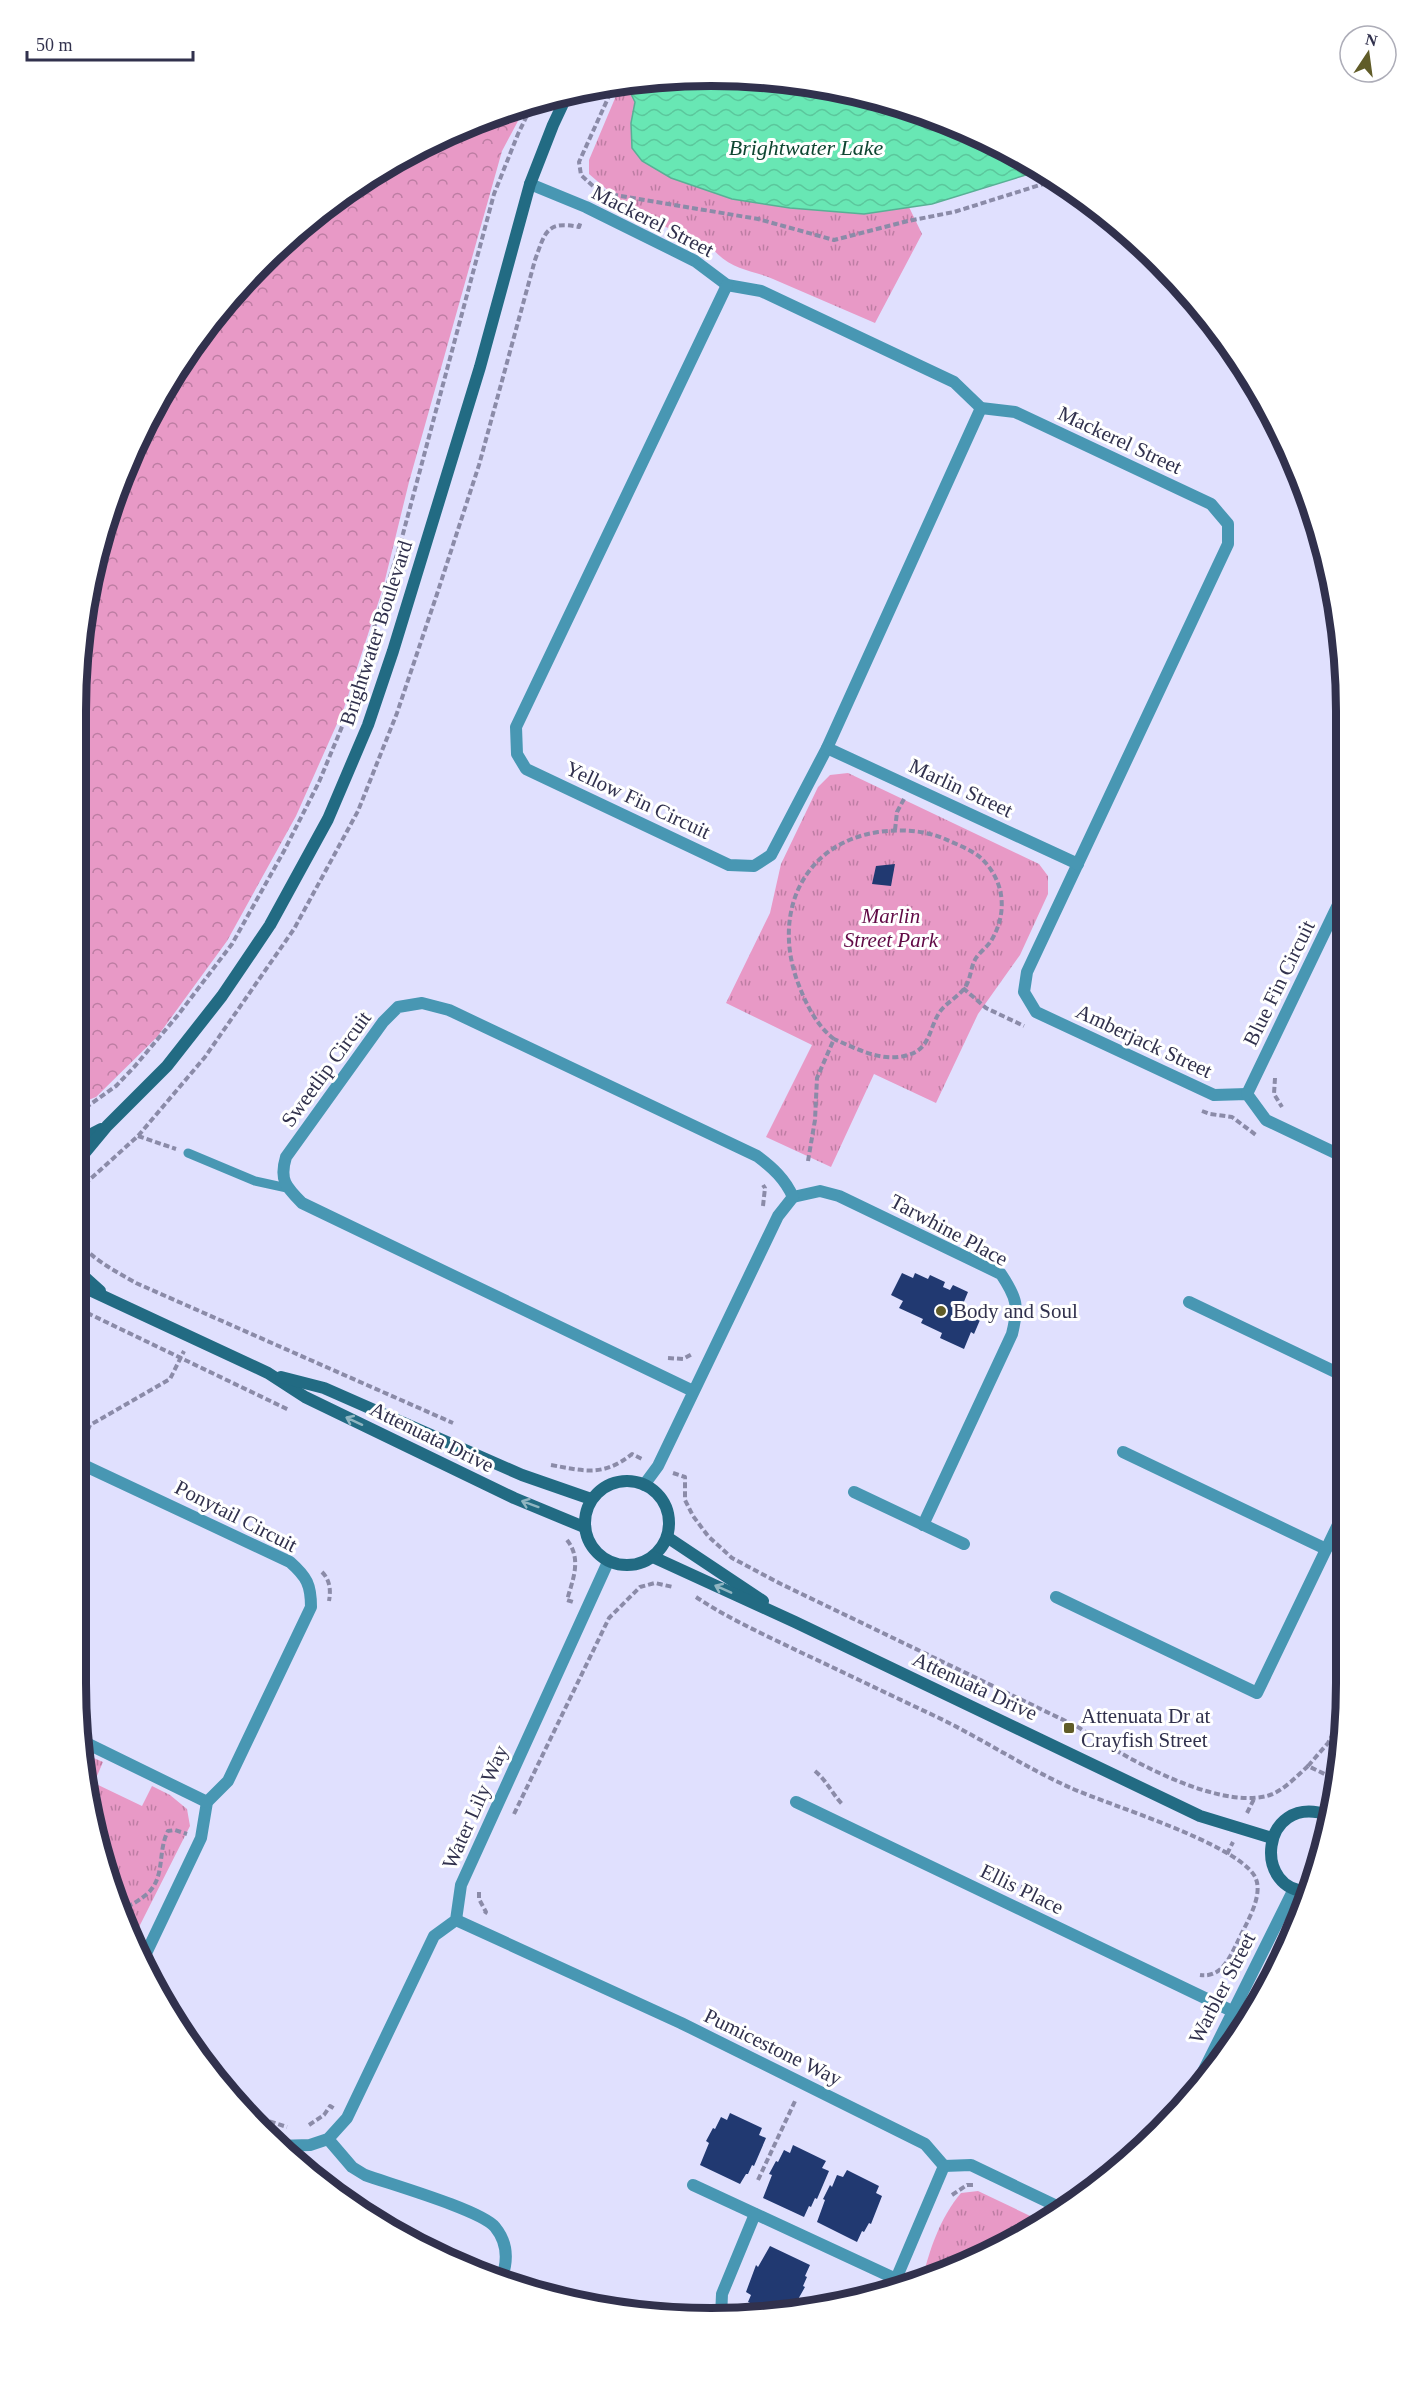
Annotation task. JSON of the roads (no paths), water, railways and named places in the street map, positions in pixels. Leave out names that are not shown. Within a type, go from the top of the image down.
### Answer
[{"type":"street","name":"Brightwater Boulevard","points":[[86,1151],[107,1126],[167,1066],[222,996],[270,925],[328,819],[368,725],[393,651],[480,367],[530,184],[563,104]]},
{"type":"street","name":"Mackerel Street","points":[[530,184],[586,207],[695,261],[727,285],[761,291],[954,382],[981,408],[1015,412],[1211,504],[1228,524],[1228,544],[1027,972],[1024,992]]},
{"type":"street","name":"Yellow Fin Circuit","points":[[727,285],[516,727],[517,754],[526,769],[729,865],[754,866],[771,855],[827,748],[981,408]]},
{"type":"street","name":"Marlin Street","points":[[827,748],[1078,864]]},
{"type":"street","name":"Blue Fin Circuit","points":[[1247,1094],[1336,909]]},
{"type":"street","name":"Amberjack Street","points":[[1024,992],[1036,1012],[1214,1095],[1247,1094]]},
{"type":"street","name":"Sweetlip Circuit","points":[[287,1188],[282,1170],[286,1157],[382,1022],[398,1007],[422,1003],[448,1010],[757,1156],[774,1168],[788,1185],[793,1197]]},
{"type":"street","points":[[1247,1094],[1266,1120],[1336,1153]]},
{"type":"street","name":"Brightwater Boulevard","points":[[86,1137],[107,1126]]},
{"type":"street","points":[[287,1188],[302,1203],[693,1391]]},
{"type":"street","name":"Tarwhine Place","points":[[793,1197],[820,1191],[839,1196],[1001,1274],[1014,1294],[1018,1314],[1012,1334],[923,1525]]},
{"type":"street","points":[[644,1485],[658,1466],[778,1216],[793,1197]]},
{"type":"street","name":"Attenuata Drive","points":[[86,1278],[105,1296]]},
{"type":"street","name":"Attenuata Drive","points":[[86,1289],[268,1374],[304,1397],[514,1498],[584,1527]]},
{"type":"street","points":[[1189,1302],[1336,1372]]},
{"type":"street","name":"Attenuata Drive","points":[[268,1374],[324,1388],[522,1475],[591,1499]]},
{"type":"street","points":[[1123,1452],[1326,1549]]},
{"type":"street","name":"Ponytail Circuit","points":[[86,1466],[290,1562],[302,1573],[311,1589],[311,1607],[228,1781],[207,1802]]},
{"type":"street","points":[[630,1481],[644,1485],[657,1494],[666,1507],[669,1522],[667,1537],[662,1548],[639,1564],[623,1566],[608,1562],[596,1553],[588,1541],[584,1527],[585,1512],[591,1499],[602,1488],[616,1482],[630,1481]]},
{"type":"street","points":[[854,1492],[964,1544]]},
{"type":"street","points":[[1056,1597],[1257,1693],[1336,1528]]},
{"type":"street","name":"Attenuata Drive","points":[[667,1537],[795,1622]]},
{"type":"street","name":"Attenuata Drive","points":[[652,1557],[795,1622],[1200,1816],[1272,1838]]},
{"type":"street","name":"Water Lily Way","points":[[456,1920],[461,1885],[608,1562]]},
{"type":"street","points":[[89,1744],[207,1802],[201,1838],[147,1952]]},
{"type":"street","name":"Ellis Place","points":[[796,1802],[1232,2011]]},
{"type":"street","points":[[1301,1890],[1284,1882],[1274,1868],[1270,1850],[1272,1838],[1278,1827],[1288,1818],[1300,1812],[1323,1811]]},
{"type":"street","name":"Warbler Street","points":[[1204,2068],[1294,1888]]},
{"type":"street","points":[[291,2146],[310,2145],[328,2139],[347,2118],[434,1936],[456,1920]]},
{"type":"street","name":"Pumicestone Way","points":[[456,1920],[681,2023],[925,2144],[944,2166]]},
{"type":"street","points":[[328,2139],[352,2168],[365,2175],[476,2214],[495,2226],[506,2248],[502,2272]]},
{"type":"street","points":[[898,2279],[944,2166],[971,2165],[1055,2205]]},
{"type":"street","points":[[693,2185],[891,2281]]},
{"type":"street","points":[[721,2308],[722,2294],[755,2214]]},
{"type":"lane","points":[[188,1153],[255,1181],[287,1188]]},
{"type":"water","name":"Brightwater Lake","points":[[711,86],[793,91],[833,98],[873,107],[950,133],[1031,173],[932,204],[864,214],[790,208],[732,199],[671,178],[642,161],[632,148],[631,123],[635,102],[629,91]]},
{"type":"place","name":"Body and Soul","points":[[941,1311]]},
{"type":"place","name":"Attenuata Dr at Crayfish Street","points":[[1069,1728]]},
{"type":"park label","name":"Marlin Street Park","points":[[891,928]]}]
